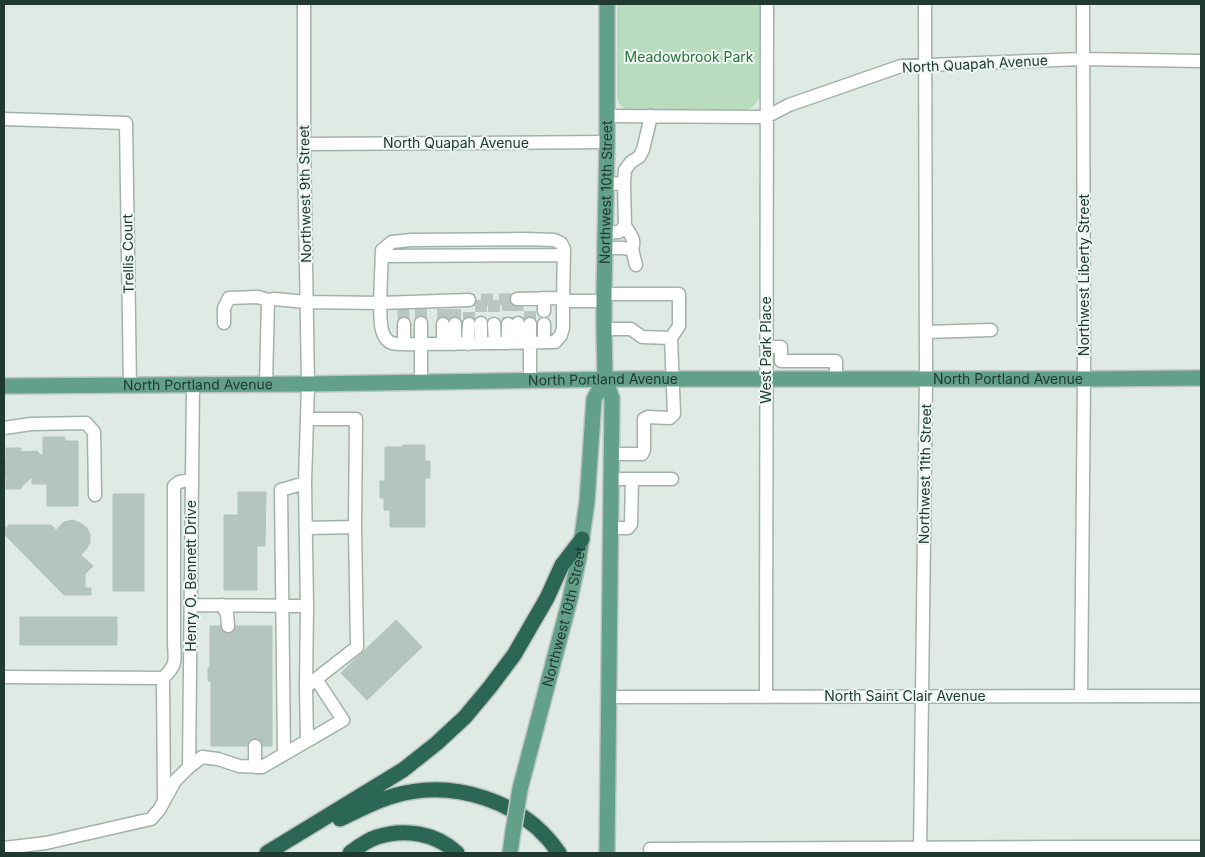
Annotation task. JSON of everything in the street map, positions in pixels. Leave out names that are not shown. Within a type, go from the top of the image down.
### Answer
[{"type":"highway","points":[[267,853],[403,770],[437,743],[464,717],[514,655],[547,598],[562,565],[582,539]]},
{"type":"highway","points":[[272,853],[392,796],[436,789],[459,791],[480,796],[502,805],[525,817],[560,853]]},
{"type":"highway","points":[[350,853],[376,837],[409,832],[438,840],[457,853]]},
{"type":"main road","name":"Northwest 10th Street","points":[[607,4],[604,329],[605,379],[612,398],[607,853]]},
{"type":"main road","name":"North Portland Avenue","points":[[4,386],[308,384],[674,378],[1201,378]]},
{"type":"main road","name":"Northwest 10th Street","points":[[510,853],[520,789],[570,599],[582,539],[589,483],[594,399],[605,379]]},
{"type":"street","name":"Northwest 9th Street","points":[[304,4],[308,384],[305,483],[307,606],[311,683],[307,741]]},
{"type":"street","name":"West Park Place","points":[[766,697],[767,4]]},
{"type":"street","name":"Northwest 11th Street","points":[[920,850],[926,379],[926,4]]},
{"type":"street","name":"Northwest Liberty Street","points":[[1081,696],[1084,379],[1082,4]]},
{"type":"street","name":"North Quapah Avenue","points":[[607,116],[766,117],[789,105],[902,66],[1083,59],[1201,61]]},
{"type":"street","points":[[636,266],[632,250],[634,239],[625,226],[625,170],[631,162],[639,157],[643,150],[651,116]]},
{"type":"street","name":"Trellis Court","points":[[4,119],[126,123],[130,385]]},
{"type":"street","name":"North Quapah Avenue","points":[[304,144],[607,142]]},
{"type":"street","points":[[606,184],[624,183]]},
{"type":"street","points":[[605,241],[625,226]]},
{"type":"street","points":[[411,240],[554,240],[561,243],[564,249],[563,328],[561,335],[554,342],[393,344],[386,339],[382,330],[380,303],[382,250],[392,242],[411,240]]},
{"type":"street","points":[[605,241],[632,250]]},
{"type":"street","points":[[522,313],[544,311],[563,300],[678,294],[679,326],[671,338],[674,414],[670,418],[648,417],[644,419],[644,450],[642,454],[612,454]]},
{"type":"street","points":[[224,323],[224,308],[229,298],[258,297],[268,300],[403,305],[449,305],[469,300]]},
{"type":"street","points":[[266,384],[268,300]]},
{"type":"street","points":[[544,311],[544,342]]},
{"type":"street","points":[[512,342],[522,313]]},
{"type":"street","points":[[512,342],[522,313]]},
{"type":"street","points":[[421,323],[422,381]]},
{"type":"street","points":[[475,323],[475,343]]},
{"type":"street","points":[[404,324],[404,344]]},
{"type":"street","points":[[449,324],[449,344]]},
{"type":"street","points":[[494,324],[512,342],[530,380]]},
{"type":"street","points":[[604,329],[631,329],[642,337],[671,338]]},
{"type":"street","points":[[926,332],[991,330]]},
{"type":"street","points":[[766,347],[781,347],[781,361],[836,361],[836,378]]},
{"type":"street","points":[[791,361],[791,378]]},
{"type":"street","name":"Henry O. Bennett Drive","points":[[189,767],[193,385]]},
{"type":"street","points":[[4,848],[46,842],[151,819],[159,810],[175,781],[202,757],[218,759],[239,766],[262,767],[343,720],[311,683],[357,647],[356,420],[307,420]]},
{"type":"street","points":[[4,428],[31,424],[86,423],[94,432],[95,495]]},
{"type":"street","points":[[164,801],[164,678],[173,668],[175,658],[174,486],[179,482],[192,479]]},
{"type":"street","points":[[612,479],[672,479]]},
{"type":"street","points":[[612,528],[628,528],[631,524],[632,479]]},
{"type":"street","points":[[284,754],[281,490],[305,483]]},
{"type":"street","points":[[306,528],[355,528]]},
{"type":"street","points":[[191,605],[307,606]]},
{"type":"street","points":[[222,605],[227,614],[228,626]]},
{"type":"street","points":[[4,677],[164,678]]},
{"type":"street","name":"North Saint Clair Avenue","points":[[610,697],[1201,696]]},
{"type":"street","points":[[255,746],[255,767]]},
{"type":"street","points":[[650,849],[1079,850],[1201,847]]},
{"type":"green space","name":"Meadowbrook Park","points":[[617,4],[760,4],[760,97],[758,101],[753,107],[746,110],[631,111],[622,107],[617,99]]},
{"type":"building","points":[[43,437],[65,437],[65,441],[78,441],[78,506],[47,506],[47,484],[32,484],[32,477],[21,489],[6,489],[4,462],[6,462],[6,448],[21,448],[21,452],[37,451],[43,455]]},
{"type":"building","points":[[403,445],[425,445],[425,461],[430,461],[430,478],[425,478],[425,527],[390,527],[390,510],[384,510],[384,498],[380,498],[380,481],[385,481],[385,447],[403,447]]},
{"type":"building","points":[[238,492],[266,492],[265,546],[257,546],[257,590],[224,590],[224,515],[238,515]]},
{"type":"building","points":[[113,494],[144,494],[144,591],[113,591]]},
{"type":"building","points":[[73,520],[87,528],[90,535],[90,542],[81,555],[93,566],[85,574],[85,588],[91,588],[91,595],[64,595],[4,534],[4,525],[8,529],[8,525],[51,525],[56,530],[64,522]]},
{"type":"building","points":[[20,617],[117,617],[117,645],[20,645]]},
{"type":"building","points":[[396,620],[422,647],[367,700],[341,673]]},
{"type":"building","points":[[210,626],[272,626],[272,746],[211,746],[211,681],[208,681],[208,668],[210,668]]},
{"type":"tunnel","points":[[508,299],[508,324]]},
{"type":"tunnel","points":[[469,324],[469,300],[517,299],[518,323]]},
{"type":"tunnel","points":[[481,300],[481,323]]},
{"type":"tunnel","points":[[494,300],[494,324]]},
{"type":"tunnel","points":[[403,309],[404,324]]},
{"type":"tunnel","points":[[421,309],[421,323]]},
{"type":"tunnel","points":[[443,309],[443,324]]},
{"type":"tunnel","points":[[455,309],[455,324]]},
{"type":"tunnel","points":[[530,311],[530,324]]}]
